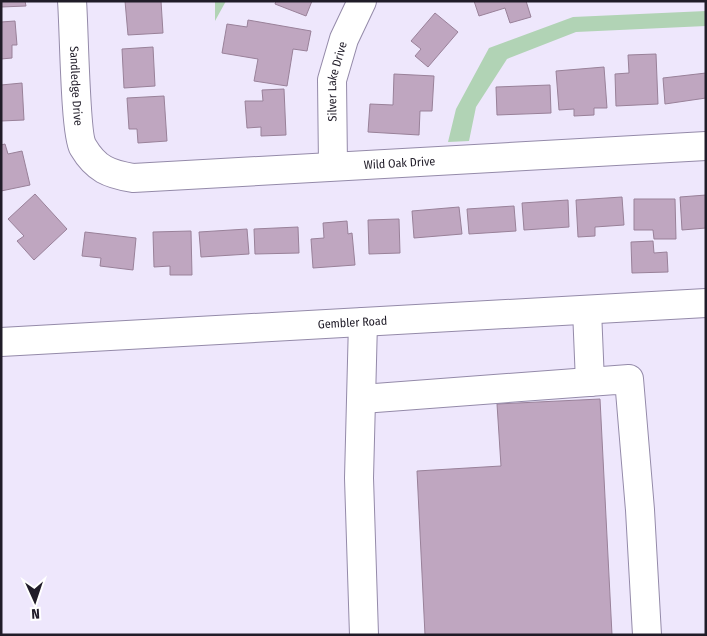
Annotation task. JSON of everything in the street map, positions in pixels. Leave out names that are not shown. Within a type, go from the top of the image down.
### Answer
[{"type":"street","name":"Sandledge Drive","points":[[72,1],[82,145],[97,165]]},
{"type":"street","name":"Silver Lake Drive","points":[[333,166],[332,80],[344,39],[362,1]]},
{"type":"street","name":"Wild Oak Drive","points":[[97,165],[112,175],[133,178],[706,146]]},
{"type":"street","name":"Gembler Road","points":[[1,342],[706,303]]},
{"type":"street","points":[[587,310],[590,382]]},
{"type":"street","points":[[363,322],[359,478],[364,635]]},
{"type":"street","points":[[362,399],[629,379],[640,510],[647,635]]},
{"type":"green space","points":[[215,1],[226,1],[215,21]]},
{"type":"green space","points":[[706,11],[706,26],[576,32],[507,59],[476,107],[469,141],[448,142],[456,109],[489,48],[573,17]]},
{"type":"building","points":[[1,1],[25,1],[26,6],[1,7]]},
{"type":"building","points":[[125,1],[161,1],[163,33],[128,35]]},
{"type":"building","points":[[276,1],[312,1],[306,16],[275,4]]},
{"type":"building","points":[[474,1],[526,1],[531,17],[510,23],[505,8],[479,16]]},
{"type":"building","points":[[435,13],[458,32],[428,67],[415,56],[421,49],[411,41]]},
{"type":"building","points":[[248,20],[311,31],[307,51],[293,49],[287,86],[254,81],[258,59],[222,53],[227,24],[247,27]]},
{"type":"building","points":[[15,21],[17,45],[12,45],[12,58],[1,59],[1,22]]},
{"type":"building","points":[[153,47],[155,86],[124,88],[122,49]]},
{"type":"building","points":[[656,54],[658,104],[616,106],[615,74],[629,73],[628,55]]},
{"type":"building","points":[[604,67],[607,108],[594,108],[594,115],[574,116],[574,109],[559,110],[556,71]]},
{"type":"building","points":[[706,73],[706,98],[665,104],[663,78]]},
{"type":"building","points":[[394,74],[434,76],[432,111],[420,111],[419,135],[368,132],[370,104],[393,105]]},
{"type":"building","points":[[22,83],[24,120],[1,121],[1,85]]},
{"type":"building","points":[[550,85],[551,113],[497,115],[496,87]]},
{"type":"building","points":[[284,89],[286,135],[261,136],[261,127],[247,128],[245,101],[263,101],[262,90]]},
{"type":"building","points":[[164,96],[167,141],[138,143],[137,129],[129,129],[127,98]]},
{"type":"building","points":[[5,144],[8,154],[22,151],[30,185],[1,191],[1,145]]},
{"type":"building","points":[[35,194],[67,229],[34,260],[17,241],[24,236],[8,219]]},
{"type":"building","points":[[706,195],[706,228],[682,230],[680,197]]},
{"type":"building","points":[[622,197],[624,225],[595,227],[595,236],[578,237],[576,200]]},
{"type":"building","points":[[634,199],[675,199],[676,239],[654,239],[653,230],[634,230]]},
{"type":"building","points":[[568,200],[569,227],[524,230],[522,203]]},
{"type":"building","points":[[514,206],[516,231],[469,234],[467,209]]},
{"type":"building","points":[[459,207],[462,234],[414,238],[412,211]]},
{"type":"building","points":[[399,219],[400,253],[369,254],[368,220]]},
{"type":"building","points":[[347,221],[348,234],[352,233],[355,265],[313,268],[311,239],[324,238],[323,223]]},
{"type":"building","points":[[298,227],[299,253],[255,254],[254,229]]},
{"type":"building","points":[[247,229],[249,254],[201,257],[199,232]]},
{"type":"building","points":[[191,231],[192,275],[170,275],[170,266],[154,267],[153,232]]},
{"type":"building","points":[[85,232],[136,238],[133,270],[100,266],[101,258],[82,256]]},
{"type":"building","points":[[653,241],[654,253],[667,252],[668,272],[632,273],[631,242]]},
{"type":"building","points":[[600,399],[612,635],[425,635],[417,471],[501,466],[497,404]]}]
